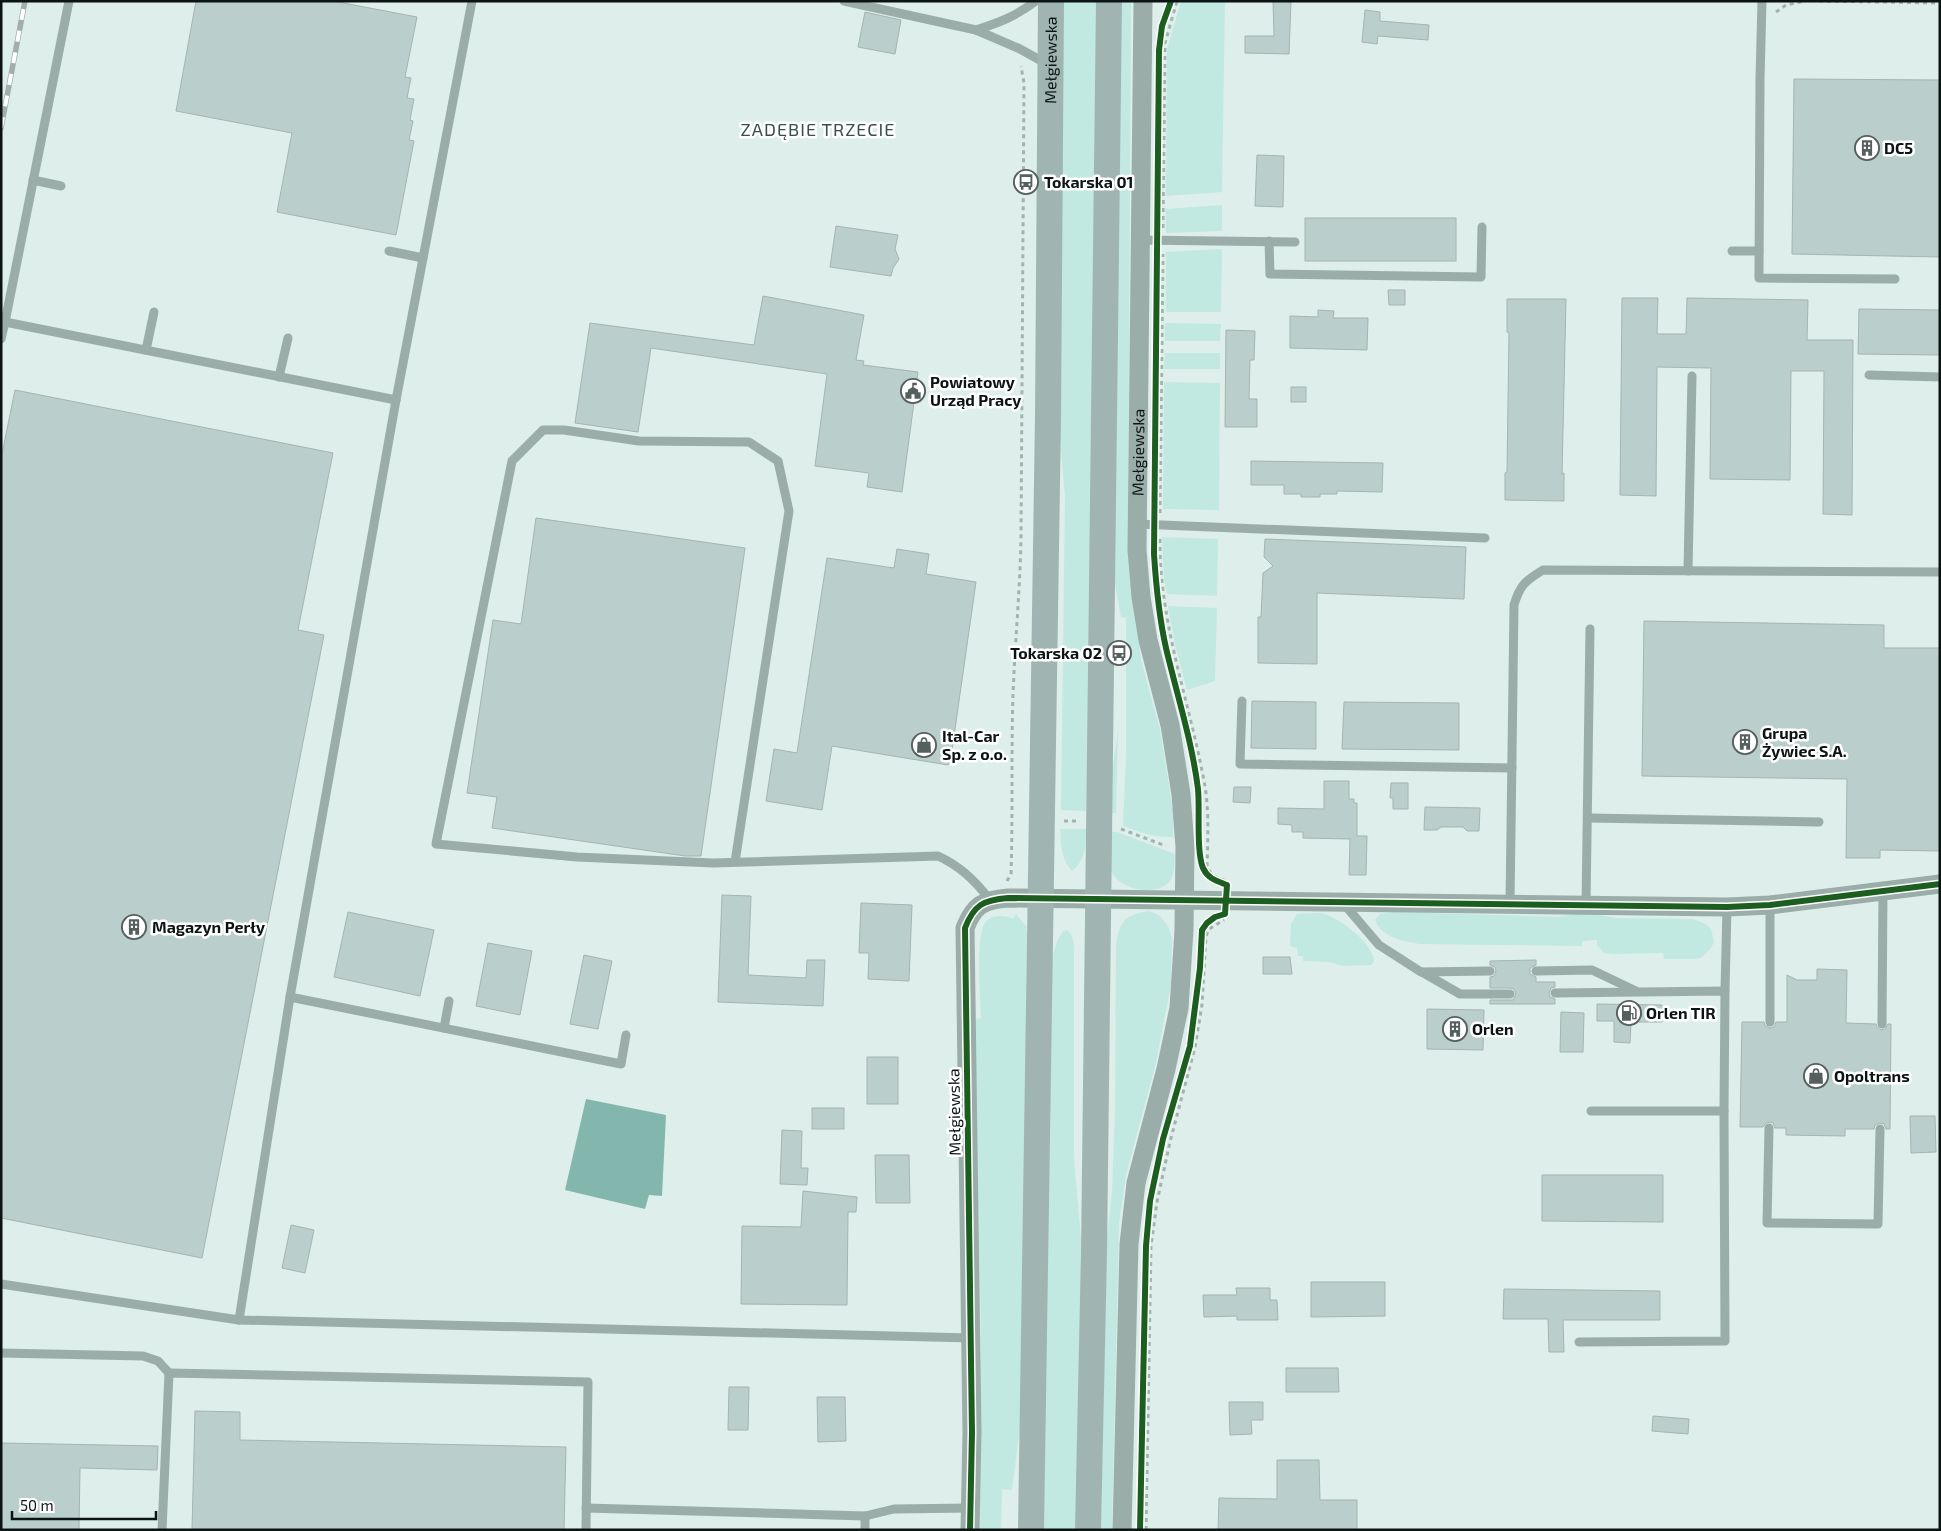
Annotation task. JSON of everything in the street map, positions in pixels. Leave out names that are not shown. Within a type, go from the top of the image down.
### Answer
[{"type":"main road","name":"Mełgiewska","points":[[1031,1530],[1048,417],[1051,1]]},
{"type":"main road","name":"Mełgiewska","points":[[1088,1530],[1110,1]]},
{"type":"street","name":"Mełgiewska","points":[[1122,1530],[1129,1244],[1136,1183],[1166,1069],[1179,1008],[1183,966],[1185,846],[1181,794],[1170,725],[1153,661],[1138,573],[1145,524],[1149,241],[1143,1]]},
{"type":"street","points":[[990,899],[1726,907],[1770,905],[1940,884]]},
{"type":"street","name":"Mełgiewska","points":[[970,1530],[972,1338],[965,928],[969,917],[976,908],[990,899]]},
{"type":"lane","points":[[1,339],[69,1]]},
{"type":"lane","points":[[239,1320],[290,998],[396,400],[472,1]]},
{"type":"lane","points":[[844,1],[976,30],[1020,49],[1051,66]]},
{"type":"lane","points":[[976,30],[1004,22],[1019,14],[1036,1]]},
{"type":"lane","points":[[1762,1],[1759,278],[1895,278]]},
{"type":"lane","points":[[33,180],[61,186]]},
{"type":"lane","points":[[1270,242],[1270,274],[1481,276],[1482,227]]},
{"type":"lane","points":[[1149,241],[1295,242]]},
{"type":"lane","points":[[389,251],[423,258]]},
{"type":"lane","points":[[1732,251],[1759,251]]},
{"type":"lane","points":[[146,350],[154,312]]},
{"type":"lane","points":[[5,322],[396,400]]},
{"type":"lane","points":[[279,377],[288,338]]},
{"type":"lane","points":[[1869,375],[1940,377]]},
{"type":"lane","points":[[1688,571],[1692,376]]},
{"type":"lane","points":[[735,862],[790,512],[778,461],[749,442],[639,441],[564,430],[543,430],[512,461],[436,844],[577,857],[714,863],[938,856],[963,870],[990,899]]},
{"type":"lane","points":[[1145,524],[1485,538]]},
{"type":"lane","points":[[1510,904],[1514,605],[1518,592],[1525,580],[1543,570],[1940,572]]},
{"type":"lane","points":[[1586,904],[1590,629]]},
{"type":"lane","points":[[1242,701],[1240,764],[1512,768]]},
{"type":"lane","points":[[1588,818],[1819,822]]},
{"type":"lane","points":[[1882,890],[1882,1024]]},
{"type":"lane","points":[[1342,902],[1379,945],[1460,994],[1510,994]]},
{"type":"lane","points":[[1770,905],[1770,1022]]},
{"type":"lane","points":[[1579,1342],[1725,1341],[1724,1111],[1726,907]]},
{"type":"lane","points":[[1536,971],[1592,970],[1638,992]]},
{"type":"lane","points":[[1421,972],[1490,972]]},
{"type":"lane","points":[[1555,993],[1725,991]]},
{"type":"lane","points":[[290,998],[621,1064],[626,1035]]},
{"type":"lane","points":[[444,1028],[449,1001]]},
{"type":"lane","points":[[1591,1112],[1724,1111]]},
{"type":"lane","points":[[1768,1128],[1767,1222],[1878,1224],[1880,1129]]},
{"type":"lane","points":[[1,1284],[239,1320],[972,1338]]},
{"type":"lane","points":[[1,1353],[143,1356],[158,1361],[169,1373],[162,1530]]},
{"type":"lane","points":[[169,1373],[588,1382],[586,1530]]},
{"type":"lane","points":[[586,1508],[865,1516],[894,1509],[970,1508]]},
{"type":"lane","points":[[865,1516],[865,1530]]},
{"type":"path","points":[[1170,1],[1162,26],[1159,50],[1149,241],[1145,524],[1154,554],[1158,599],[1166,646],[1188,730],[1198,789]]},
{"type":"path","points":[[1819,1],[1940,3]]},
{"type":"path","points":[[1013,819],[1013,695],[1020,595],[1024,340],[1024,83],[1022,69],[1015,59],[1020,49]]},
{"type":"path","points":[[1140,1530],[1146,1246],[1150,1200],[1163,1139],[1190,1046],[1199,977],[1202,930],[1215,917],[1225,914],[1227,885],[1213,880],[1207,875],[1201,860],[1200,846]]},
{"type":"shaded area","points":[[1061,1],[1097,1],[1087,811],[1061,810],[1065,496],[1058,418]]},
{"type":"shaded area","points":[[1119,1],[1131,1],[1128,552],[1141,660],[1160,730],[1174,816],[1173,837],[1154,836],[1123,826],[1126,759],[1126,618],[1121,617],[1112,567]]},
{"type":"shaded area","points":[[1181,1],[1225,1],[1222,192],[1166,196],[1167,50]]},
{"type":"shaded area","points":[[1222,205],[1222,231],[1166,233],[1166,209]]},
{"type":"shaded area","points":[[1222,249],[1221,312],[1166,312],[1166,252]]},
{"type":"shaded area","points":[[1165,323],[1221,324],[1220,341],[1165,341]]},
{"type":"shaded area","points":[[1165,353],[1220,353],[1220,369],[1164,369]]},
{"type":"shaded area","points":[[1164,382],[1220,383],[1219,510],[1163,509]]},
{"type":"shaded area","points":[[1162,537],[1218,539],[1217,596],[1167,594],[1164,579]]},
{"type":"shaded area","points":[[1168,606],[1217,608],[1215,681],[1187,690],[1175,645]]},
{"type":"shaded area","points":[[1118,730],[1116,813],[1109,813],[1110,787]]},
{"type":"shaded area","points":[[1060,829],[1087,829],[1082,858],[1072,871],[1064,857]]},
{"type":"shaded area","points":[[1110,832],[1117,832],[1175,854],[1174,870],[1168,883],[1153,890],[1144,890],[1126,885],[1118,880],[1109,867]]},
{"type":"shaded area","points":[[1150,911],[1160,916],[1168,926],[1172,938],[1171,984],[1156,1063],[1126,1175],[1119,1223],[1112,1530],[1101,1530],[1106,1248],[1112,1192],[1115,1110],[1116,945],[1119,930],[1125,920],[1135,914]]},
{"type":"shaded area","points":[[1394,912],[1558,917],[1582,912],[1616,918],[1693,919],[1706,924],[1711,929],[1714,942],[1701,958],[1694,959],[1664,959],[1663,953],[1604,953],[1597,945],[1597,940],[1582,941],[1582,946],[1420,944],[1394,938],[1382,931],[1375,920],[1380,914]]},
{"type":"shaded area","points":[[1320,913],[1336,919],[1361,939],[1372,954],[1374,961],[1371,965],[1342,966],[1330,962],[1303,961],[1303,956],[1298,956],[1297,948],[1290,946],[1291,924],[1297,914]]},
{"type":"shaded area","points":[[1016,914],[1026,926],[1027,933],[1023,1403],[1012,1490],[1002,1489],[1001,1530],[979,1530],[981,1334],[974,1019],[981,1018],[979,958],[983,927],[992,917],[1005,916],[1013,919]]},
{"type":"shaded area","points":[[1067,930],[1072,936],[1074,946],[1074,1159],[1083,1263],[1077,1530],[1042,1530],[1052,959],[1057,941],[1063,931]]},
{"type":"shaded area","points":[[586,1099],[666,1115],[662,1196],[649,1195],[645,1209],[565,1190]]},
{"type":"building","points":[[196,1],[333,1],[417,17],[405,77],[411,78],[407,98],[414,99],[410,120],[413,121],[409,140],[414,141],[396,235],[277,212],[292,133],[176,111]]},
{"type":"building","points":[[1273,1],[1291,1],[1289,54],[1245,53],[1245,36],[1274,36]]},
{"type":"building","points":[[1365,10],[1380,12],[1380,21],[1429,25],[1428,40],[1378,36],[1377,44],[1362,42]]},
{"type":"building","points":[[865,12],[901,20],[895,54],[858,47]]},
{"type":"building","name":"DC5","points":[[1794,79],[1940,80],[1940,257],[1792,254]]},
{"type":"building","points":[[1257,155],[1284,156],[1283,207],[1255,206]]},
{"type":"building","points":[[1305,218],[1456,218],[1456,261],[1305,261]]},
{"type":"building","points":[[836,226],[898,235],[895,249],[899,259],[893,268],[891,276],[830,267]]},
{"type":"building","points":[[1388,290],[1405,290],[1405,305],[1389,305]]},
{"type":"building","points":[[763,296],[864,315],[856,360],[864,361],[863,365],[918,372],[902,492],[867,487],[869,473],[815,466],[827,374],[651,348],[638,432],[575,423],[590,323],[754,345]]},
{"type":"building","points":[[1622,298],[1658,298],[1657,334],[1686,334],[1687,298],[1808,300],[1807,340],[1853,340],[1852,515],[1823,514],[1824,371],[1791,371],[1790,480],[1710,479],[1711,368],[1657,367],[1656,496],[1620,495]]},
{"type":"building","points":[[1507,299],[1566,299],[1562,474],[1564,473],[1564,501],[1505,500],[1509,333],[1507,332]]},
{"type":"building","points":[[1859,309],[1940,310],[1940,355],[1858,354]]},
{"type":"building","points":[[1318,310],[1334,311],[1333,318],[1368,318],[1367,350],[1290,348],[1290,316],[1318,317]]},
{"type":"building","points":[[1226,330],[1255,331],[1254,360],[1250,360],[1249,399],[1257,399],[1257,427],[1225,427]]},
{"type":"building","points":[[1291,387],[1306,387],[1306,402],[1291,402]]},
{"type":"building","name":"Magazyn Perły","points":[[15,390],[333,453],[298,630],[324,635],[202,1258],[1,1218],[1,459]]},
{"type":"building","points":[[1251,461],[1383,463],[1382,492],[1337,491],[1337,494],[1320,494],[1320,497],[1301,497],[1301,494],[1284,494],[1284,485],[1251,485]]},
{"type":"building","points":[[536,518],[745,548],[701,856],[685,856],[492,828],[497,797],[467,793],[493,620],[521,624]]},
{"type":"building","points":[[1265,539],[1466,547],[1464,599],[1317,593],[1317,664],[1258,663],[1258,617],[1261,617],[1263,573],[1273,566],[1264,557]]},
{"type":"building","points":[[897,549],[929,554],[926,574],[976,582],[951,757],[948,765],[832,746],[822,810],[766,801],[774,749],[797,753],[827,558],[894,568]]},
{"type":"building","points":[[1644,621],[1884,625],[1884,648],[1940,648],[1940,851],[1880,850],[1880,858],[1846,858],[1847,779],[1642,776]]},
{"type":"building","points":[[1252,701],[1316,702],[1316,749],[1251,748]]},
{"type":"building","points":[[1344,702],[1459,703],[1459,750],[1342,749]]},
{"type":"building","points":[[1324,781],[1349,781],[1349,799],[1354,799],[1354,803],[1357,803],[1357,836],[1367,836],[1366,875],[1349,875],[1350,839],[1303,838],[1303,832],[1292,832],[1292,825],[1278,824],[1278,808],[1324,809]]},
{"type":"building","points":[[1391,783],[1408,783],[1408,809],[1393,809],[1393,798],[1390,798]]},
{"type":"building","points":[[1234,787],[1251,787],[1250,803],[1233,802]]},
{"type":"building","points":[[1425,807],[1480,808],[1479,831],[1467,831],[1463,827],[1441,827],[1437,830],[1424,830]]},
{"type":"building","points":[[722,895],[751,896],[748,975],[806,978],[807,960],[825,960],[823,1006],[718,1002]]},
{"type":"building","points":[[861,903],[912,905],[909,981],[868,979],[869,953],[859,953]]},
{"type":"building","points":[[348,912],[434,930],[420,996],[334,977]]},
{"type":"building","points":[[488,943],[532,951],[520,1015],[476,1006]]},
{"type":"building","points":[[584,955],[612,961],[598,1029],[570,1024]]},
{"type":"building","points":[[1263,957],[1290,957],[1292,974],[1263,974]]},
{"type":"building","name":"Orlen","points":[[1536,960],[1536,965],[1530,968],[1530,974],[1536,977],[1536,982],[1555,982],[1555,987],[1551,988],[1549,993],[1550,997],[1555,999],[1555,1004],[1490,1004],[1490,1000],[1513,1000],[1516,994],[1514,989],[1510,988],[1490,988],[1490,977],[1494,976],[1496,971],[1495,967],[1490,965],[1490,961]]},
{"type":"building","points":[[1817,969],[1847,970],[1846,1023],[1876,1024],[1881,1030],[1885,1029],[1888,1024],[1891,1024],[1890,1129],[1886,1129],[1884,1124],[1880,1123],[1875,1125],[1874,1129],[1845,1129],[1845,1136],[1786,1135],[1786,1128],[1775,1128],[1773,1123],[1770,1122],[1766,1123],[1763,1127],[1740,1127],[1742,1022],[1764,1022],[1765,1026],[1770,1028],[1774,1027],[1776,1022],[1787,1022],[1787,975],[1797,980],[1817,980]]},
{"type":"building","name":"Orlen TIR","points":[[1597,1004],[1662,1005],[1662,1022],[1631,1022],[1630,1043],[1614,1042],[1614,1021],[1597,1021]]},
{"type":"building","name":"Orlen","points":[[1427,1009],[1484,1010],[1483,1050],[1427,1049]]},
{"type":"building","name":"Orlen","points":[[1561,1012],[1584,1013],[1583,1052],[1560,1052]]},
{"type":"building","points":[[867,1057],[898,1057],[898,1104],[867,1104]]},
{"type":"building","points":[[812,1108],[844,1108],[844,1129],[812,1129]]},
{"type":"building","points":[[1910,1116],[1935,1116],[1936,1152],[1911,1153]]},
{"type":"building","points":[[782,1130],[802,1131],[801,1168],[808,1168],[807,1185],[780,1184]]},
{"type":"building","points":[[875,1155],[909,1155],[910,1203],[876,1203]]},
{"type":"building","points":[[1542,1175],[1663,1175],[1663,1222],[1542,1221]]},
{"type":"building","points":[[803,1191],[857,1197],[856,1212],[848,1212],[847,1305],[741,1304],[742,1226],[801,1227]]},
{"type":"building","points":[[291,1225],[314,1230],[305,1273],[282,1268]]},
{"type":"building","points":[[1311,1282],[1385,1282],[1385,1316],[1311,1317]]},
{"type":"building","points":[[1236,1288],[1270,1288],[1270,1300],[1277,1300],[1278,1320],[1237,1320],[1237,1316],[1204,1317],[1203,1295],[1237,1295]]},
{"type":"building","points":[[1504,1289],[1660,1291],[1660,1320],[1563,1320],[1564,1352],[1549,1352],[1548,1319],[1503,1319]]},
{"type":"building","points":[[1286,1368],[1338,1368],[1339,1392],[1286,1392]]},
{"type":"building","points":[[729,1387],[749,1387],[748,1430],[728,1430]]},
{"type":"building","points":[[817,1397],[845,1397],[846,1441],[818,1442]]},
{"type":"building","points":[[1229,1402],[1263,1402],[1263,1420],[1251,1420],[1252,1434],[1230,1435]]},
{"type":"building","points":[[195,1411],[240,1412],[240,1440],[566,1447],[564,1530],[192,1530]]},
{"type":"building","points":[[1653,1416],[1689,1419],[1688,1434],[1652,1431]]},
{"type":"building","points":[[1,1443],[158,1446],[157,1470],[80,1468],[79,1530],[1,1530]]},
{"type":"building","points":[[1277,1460],[1319,1460],[1320,1500],[1357,1500],[1357,1530],[1218,1530],[1219,1498],[1277,1499]]},
{"type":"railway","points":[[1,128],[25,1]]},
{"type":"cycle path","points":[[1140,1530],[1146,1246],[1150,1201],[1163,1139],[1190,1046],[1200,968],[1202,930],[1215,917],[1225,914],[1227,885],[1207,875],[1201,861],[1198,789],[1188,736],[1164,636],[1158,601],[1154,554],[1159,50],[1162,26],[1171,1]]},
{"type":"cycle path","points":[[970,1530],[972,1432],[965,928],[968,920],[980,905],[992,900],[1008,898],[1727,907],[1770,905],[1940,884]]},
{"type":"place","name":"DC5","points":[[1867,148]]},
{"type":"place","name":"Tokarska 01","points":[[1026,182]]},
{"type":"place","name":"Powiatowy Urząd Pracy","points":[[913,391]]},
{"type":"place","name":"Tokarska 02","points":[[1119,653]]},
{"type":"place","name":"Grupa Żywiec S.A.","points":[[1745,742]]},
{"type":"place","name":"Ital-Car Sp. z o.o.","points":[[924,745]]},
{"type":"place","name":"Magazyn Perły","points":[[134,927]]},
{"type":"place","name":"Orlen TIR","points":[[1629,1013]]},
{"type":"place","name":"Orlen","points":[[1455,1029]]},
{"type":"place","name":"Opoltrans","points":[[1816,1076]]},
{"type":"district","name":"ZADĘBIE TRZECIE","points":[[818,130]]}]
